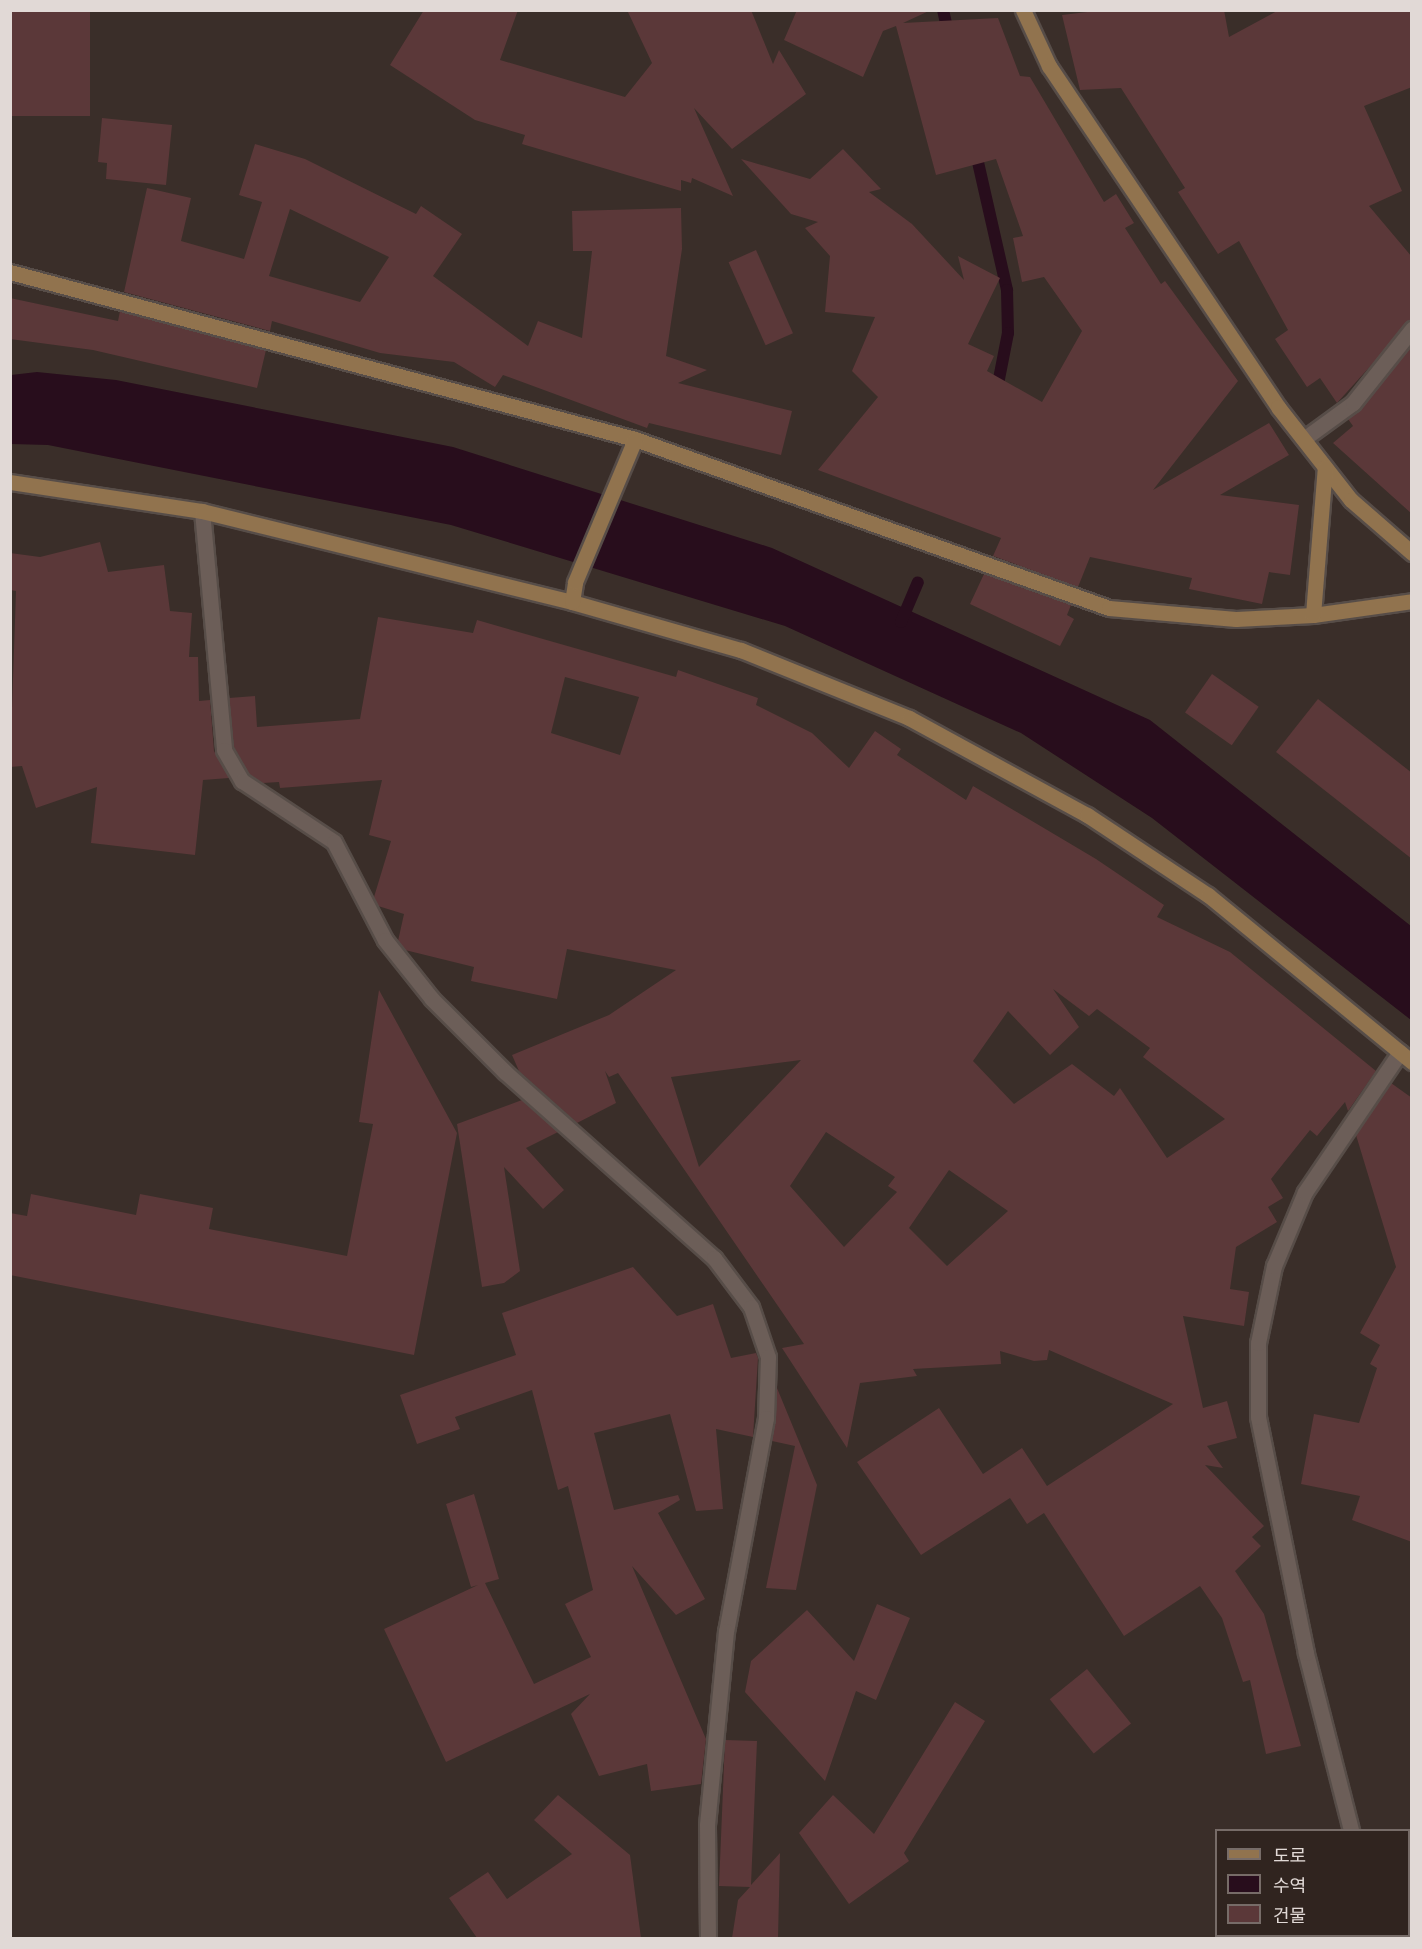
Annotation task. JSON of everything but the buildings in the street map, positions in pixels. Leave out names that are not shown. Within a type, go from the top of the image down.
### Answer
[{"type":"street","points":[[1023,10],[1066,92],[1325,467],[1351,500],[1412,553]]},
{"type":"street","points":[[10,272],[635,439],[1109,608],[1236,619],[1313,615],[1412,601]]},
{"type":"street","points":[[1305,438],[1353,403],[1412,329]]},
{"type":"street","points":[[572,602],[575,582],[627,464],[635,439]]},
{"type":"street","points":[[1313,615],[1325,467]]},
{"type":"street","points":[[10,482],[202,511],[572,602],[741,650],[909,718],[1086,815],[1208,896],[1406,1057],[1305,1192],[1274,1266],[1258,1343],[1258,1417],[1306,1653],[1351,1829]]},
{"type":"street","points":[[202,511],[224,750],[242,781],[334,842],[385,940],[432,999],[505,1072],[714,1258],[751,1307],[768,1357],[766,1418],[726,1631],[707,1826],[708,1938]]},
{"type":"water","points":[[37,372],[116,380],[453,447],[772,548],[1150,720],[1411,926],[1411,1020],[1152,818],[1021,733],[785,626],[451,525],[48,445],[11,444],[11,375]]},
{"type":"waterway","points":[[943,10],[949,36]]},
{"type":"waterway","points":[[975,149],[1007,290],[1008,333],[996,394]]},
{"type":"waterway","points":[[901,622],[918,582]]}]
